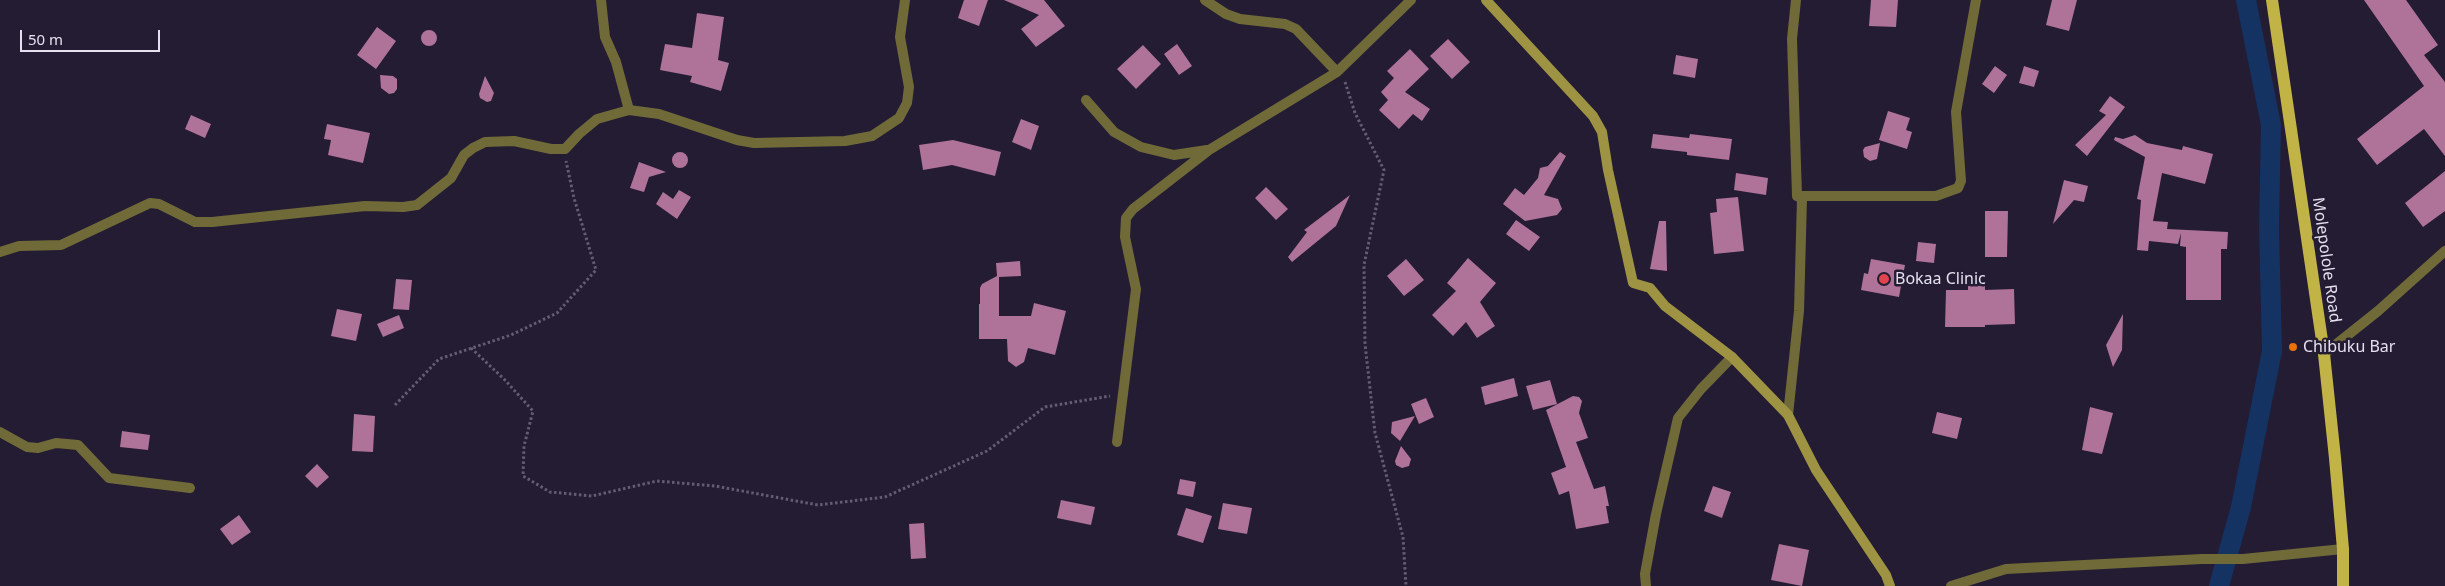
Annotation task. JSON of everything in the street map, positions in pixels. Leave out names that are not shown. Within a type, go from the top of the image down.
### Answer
[{"type":"main road","name":"Molepolole Road","points":[[2272,0],[2324,354],[2343,549],[2343,586]]},
{"type":"street","points":[[601,0],[605,37],[616,62],[629,110]]},
{"type":"street","points":[[0,252],[19,246],[62,245],[150,203],[159,204],[195,222],[365,206],[403,208],[417,204],[436,192],[450,178],[464,155],[485,142],[514,141],[551,149],[565,149],[597,119],[629,110],[659,114],[737,140],[754,143],[845,141],[872,136],[899,118],[907,103],[910,87],[900,37],[905,0]]},
{"type":"street","points":[[1205,0],[1226,14],[1240,19],[1285,24],[1296,29],[1337,72]]},
{"type":"street","points":[[1117,442],[1121,394],[1136,289],[1124,228],[1126,218],[1133,209],[1209,150],[1337,72],[1411,0]]},
{"type":"street","points":[[1486,0],[1593,116],[1602,132],[1608,170],[1633,283],[1650,288],[1665,306],[1732,357],[1788,415],[1816,470],[1886,575],[1890,586]]},
{"type":"street","points":[[1796,0],[1792,40],[1797,196]]},
{"type":"street","points":[[1797,196],[1936,196],[1958,188],[1961,181],[1956,112],[1976,0]]},
{"type":"street","points":[[1086,100],[1114,132],[1141,147],[1174,155],[1209,150]]},
{"type":"street","points":[[1788,415],[1800,284],[1802,198],[1797,196]]},
{"type":"street","points":[[2324,354],[2378,311],[2445,251]]},
{"type":"street","points":[[1646,586],[1645,574],[1656,514],[1678,418],[1701,389],[1732,357]]},
{"type":"street","points":[[0,432],[27,447],[38,448],[56,443],[78,445],[110,478],[190,488]]},
{"type":"street","points":[[1950,586],[2006,569],[2202,559],[2243,559],[2343,549]]},
{"type":"path","points":[[1337,72],[1343,76],[1355,113],[1384,170],[1364,265],[1364,344],[1375,433],[1403,537],[1406,586]]},
{"type":"path","points":[[395,405],[439,359],[511,335],[557,313],[596,270],[574,198],[565,149]]},
{"type":"path","points":[[471,348],[504,379],[533,411],[524,446],[523,476],[550,492],[592,496],[657,481],[714,486],[818,506],[885,497],[987,451],[1045,407],[1121,394]]},
{"type":"building","points":[[964,0],[988,0],[979,26],[958,18]]},
{"type":"building","points":[[1004,0],[1044,0],[1065,26],[1036,47],[1021,29],[1039,15]]},
{"type":"building","points":[[1871,0],[1898,0],[1896,27],[1869,26]]},
{"type":"building","points":[[2052,0],[2077,0],[2069,31],[2046,25]]},
{"type":"building","points":[[2364,0],[2406,0],[2438,45],[2424,55],[2445,82],[2445,156],[2424,129],[2377,165],[2357,139],[2424,86]]},
{"type":"building","points":[[697,13],[724,17],[718,60],[729,63],[721,91],[690,82],[692,76],[660,70],[665,44],[692,48]]},
{"type":"building","points":[[377,27],[396,41],[376,69],[357,55]]},
{"type":"building","points":[[429,30],[437,38],[429,46],[421,38]]},
{"type":"building","points":[[1448,39],[1470,62],[1452,79],[1430,56]]},
{"type":"building","points":[[1177,44],[1192,66],[1179,75],[1164,54]]},
{"type":"building","points":[[1143,45],[1161,64],[1136,89],[1117,69]]},
{"type":"building","points":[[1410,49],[1429,69],[1405,92],[1430,109],[1422,121],[1413,114],[1399,129],[1379,110],[1388,100],[1381,92],[1394,78],[1387,71]]},
{"type":"building","points":[[1676,55],[1698,59],[1695,78],[1673,74]]},
{"type":"building","points":[[1995,66],[2007,75],[1994,93],[1982,84]]},
{"type":"building","points":[[2024,66],[2039,71],[2034,87],[2019,83]]},
{"type":"building","points":[[380,75],[393,76],[397,79],[397,89],[394,93],[389,94],[381,88]]},
{"type":"building","points":[[485,76],[494,93],[491,101],[487,102],[480,98],[479,94]]},
{"type":"building","points":[[2110,96],[2125,107],[2087,156],[2075,145],[2106,115],[2099,111]]},
{"type":"building","points":[[1888,111],[1910,118],[1906,130],[1912,132],[1907,149],[1879,140]]},
{"type":"building","points":[[191,115],[211,124],[205,138],[185,129]]},
{"type":"building","points":[[1021,119],[1039,126],[1031,150],[1012,142]]},
{"type":"building","points":[[327,124],[370,133],[363,163],[328,155],[331,140],[324,139]]},
{"type":"building","points":[[1653,134],[1689,138],[1690,134],[1732,139],[1729,160],[1687,155],[1687,152],[1651,148]]},
{"type":"building","points":[[2135,135],[2147,143],[2182,150],[2183,146],[2213,154],[2205,184],[2162,173],[2153,221],[2168,222],[2167,229],[2228,232],[2227,249],[2221,249],[2221,300],[2186,300],[2186,247],[2180,246],[2181,233],[2178,244],[2149,241],[2148,251],[2137,250],[2141,200],[2137,199],[2145,157],[2114,140],[2115,137],[2123,139]]},
{"type":"building","points":[[953,140],[1001,152],[995,176],[952,165],[923,170],[919,145]]},
{"type":"building","points":[[1880,143],[1877,159],[1870,161],[1864,157],[1863,150],[1865,147]]},
{"type":"building","points":[[680,152],[688,160],[680,168],[672,160]]},
{"type":"building","points":[[1560,152],[1566,156],[1544,195],[1558,199],[1562,209],[1557,215],[1525,221],[1503,204],[1515,188],[1524,195],[1538,178],[1540,168],[1548,166]]},
{"type":"building","points":[[639,162],[666,172],[649,177],[644,192],[630,188]]},
{"type":"building","points":[[2445,171],[2445,211],[2423,227],[2405,203]]},
{"type":"building","points":[[1736,173],[1768,178],[1766,195],[1734,190]]},
{"type":"building","points":[[2064,180],[2088,186],[2084,202],[2074,200],[2053,224]]},
{"type":"building","points":[[1266,187],[1288,209],[1276,220],[1255,198]]},
{"type":"building","points":[[679,190],[691,197],[677,219],[656,204],[663,192],[673,199]]},
{"type":"building","points":[[1350,195],[1336,226],[1292,262],[1288,257],[1307,232],[1304,230]]},
{"type":"building","points":[[1738,197],[1744,251],[1714,254],[1710,213],[1717,212],[1716,199]]},
{"type":"building","points":[[1985,211],[2008,211],[2007,257],[1985,257]]},
{"type":"building","points":[[1516,220],[1540,237],[1529,251],[1506,234]]},
{"type":"building","points":[[1659,221],[1666,221],[1667,271],[1650,269]]},
{"type":"building","points":[[1918,242],[1936,244],[1934,263],[1916,261]]},
{"type":"building","points":[[1468,258],[1496,283],[1480,302],[1495,326],[1477,338],[1466,322],[1453,336],[1432,315],[1456,291],[1447,283]]},
{"type":"building","points":[[1406,259],[1424,280],[1404,296],[1387,276]]},
{"type":"building","points":[[1871,259],[1905,265],[1899,297],[1861,290],[1864,273],[1868,274]]},
{"type":"building","points":[[1020,261],[1021,276],[999,277],[999,316],[1031,316],[1034,303],[1066,311],[1055,355],[1028,348],[1024,362],[1016,367],[1008,361],[1007,339],[979,339],[979,304],[982,284],[997,276],[996,263]]},
{"type":"building","points":[[396,279],[412,280],[409,310],[393,309]]},
{"type":"building","points":[[1968,285],[1985,286],[1985,290],[2014,289],[2015,324],[1985,325],[1985,327],[1945,327],[1946,290],[1968,290]]},
{"type":"building","points":[[337,309],[362,314],[356,341],[331,336]]},
{"type":"building","points":[[2123,314],[2122,350],[2113,367],[2106,345]]},
{"type":"building","points":[[399,315],[404,328],[383,337],[377,324]]},
{"type":"building","points":[[1514,378],[1518,396],[1485,405],[1481,387]]},
{"type":"building","points":[[1550,380],[1557,404],[1533,410],[1526,386]]},
{"type":"building","points":[[1573,396],[1579,397],[1582,401],[1579,413],[1588,438],[1576,442],[1594,489],[1605,486],[1609,506],[1606,506],[1609,523],[1576,529],[1569,491],[1559,495],[1551,473],[1566,467],[1546,410]]},
{"type":"building","points":[[1426,398],[1434,417],[1419,424],[1411,404]]},
{"type":"building","points":[[2090,407],[2113,413],[2102,454],[2082,450]]},
{"type":"building","points":[[1937,412],[1962,418],[1957,439],[1932,433]]},
{"type":"building","points":[[354,414],[375,416],[373,452],[352,451]]},
{"type":"building","points":[[1415,416],[1400,441],[1391,433],[1392,422]]},
{"type":"building","points":[[122,431],[150,435],[148,450],[120,447]]},
{"type":"building","points":[[1401,446],[1411,459],[1409,466],[1402,468],[1396,465],[1395,461]]},
{"type":"building","points":[[317,464],[329,477],[317,488],[305,476]]},
{"type":"building","points":[[1180,479],[1196,482],[1193,497],[1177,494]]},
{"type":"building","points":[[1713,486],[1731,492],[1722,518],[1704,511]]},
{"type":"building","points":[[1061,500],[1095,507],[1091,525],[1057,518]]},
{"type":"building","points":[[1223,503],[1252,508],[1247,534],[1218,529]]},
{"type":"building","points":[[1186,508],[1212,516],[1203,543],[1177,535]]},
{"type":"building","points":[[239,515],[251,532],[232,545],[220,529]]},
{"type":"building","points":[[924,523],[926,558],[911,559],[909,524]]},
{"type":"building","points":[[1779,544],[1809,550],[1802,586],[1771,580]]},
{"type":"waterway","points":[[2219,586],[2241,507],[2272,351],[2269,228],[2271,125],[2246,0]]},
{"type":"place","name":"Bokaa Clinic","points":[[1884,279]]},
{"type":"place","name":"Chibuku Bar","points":[[2293,347]]}]
